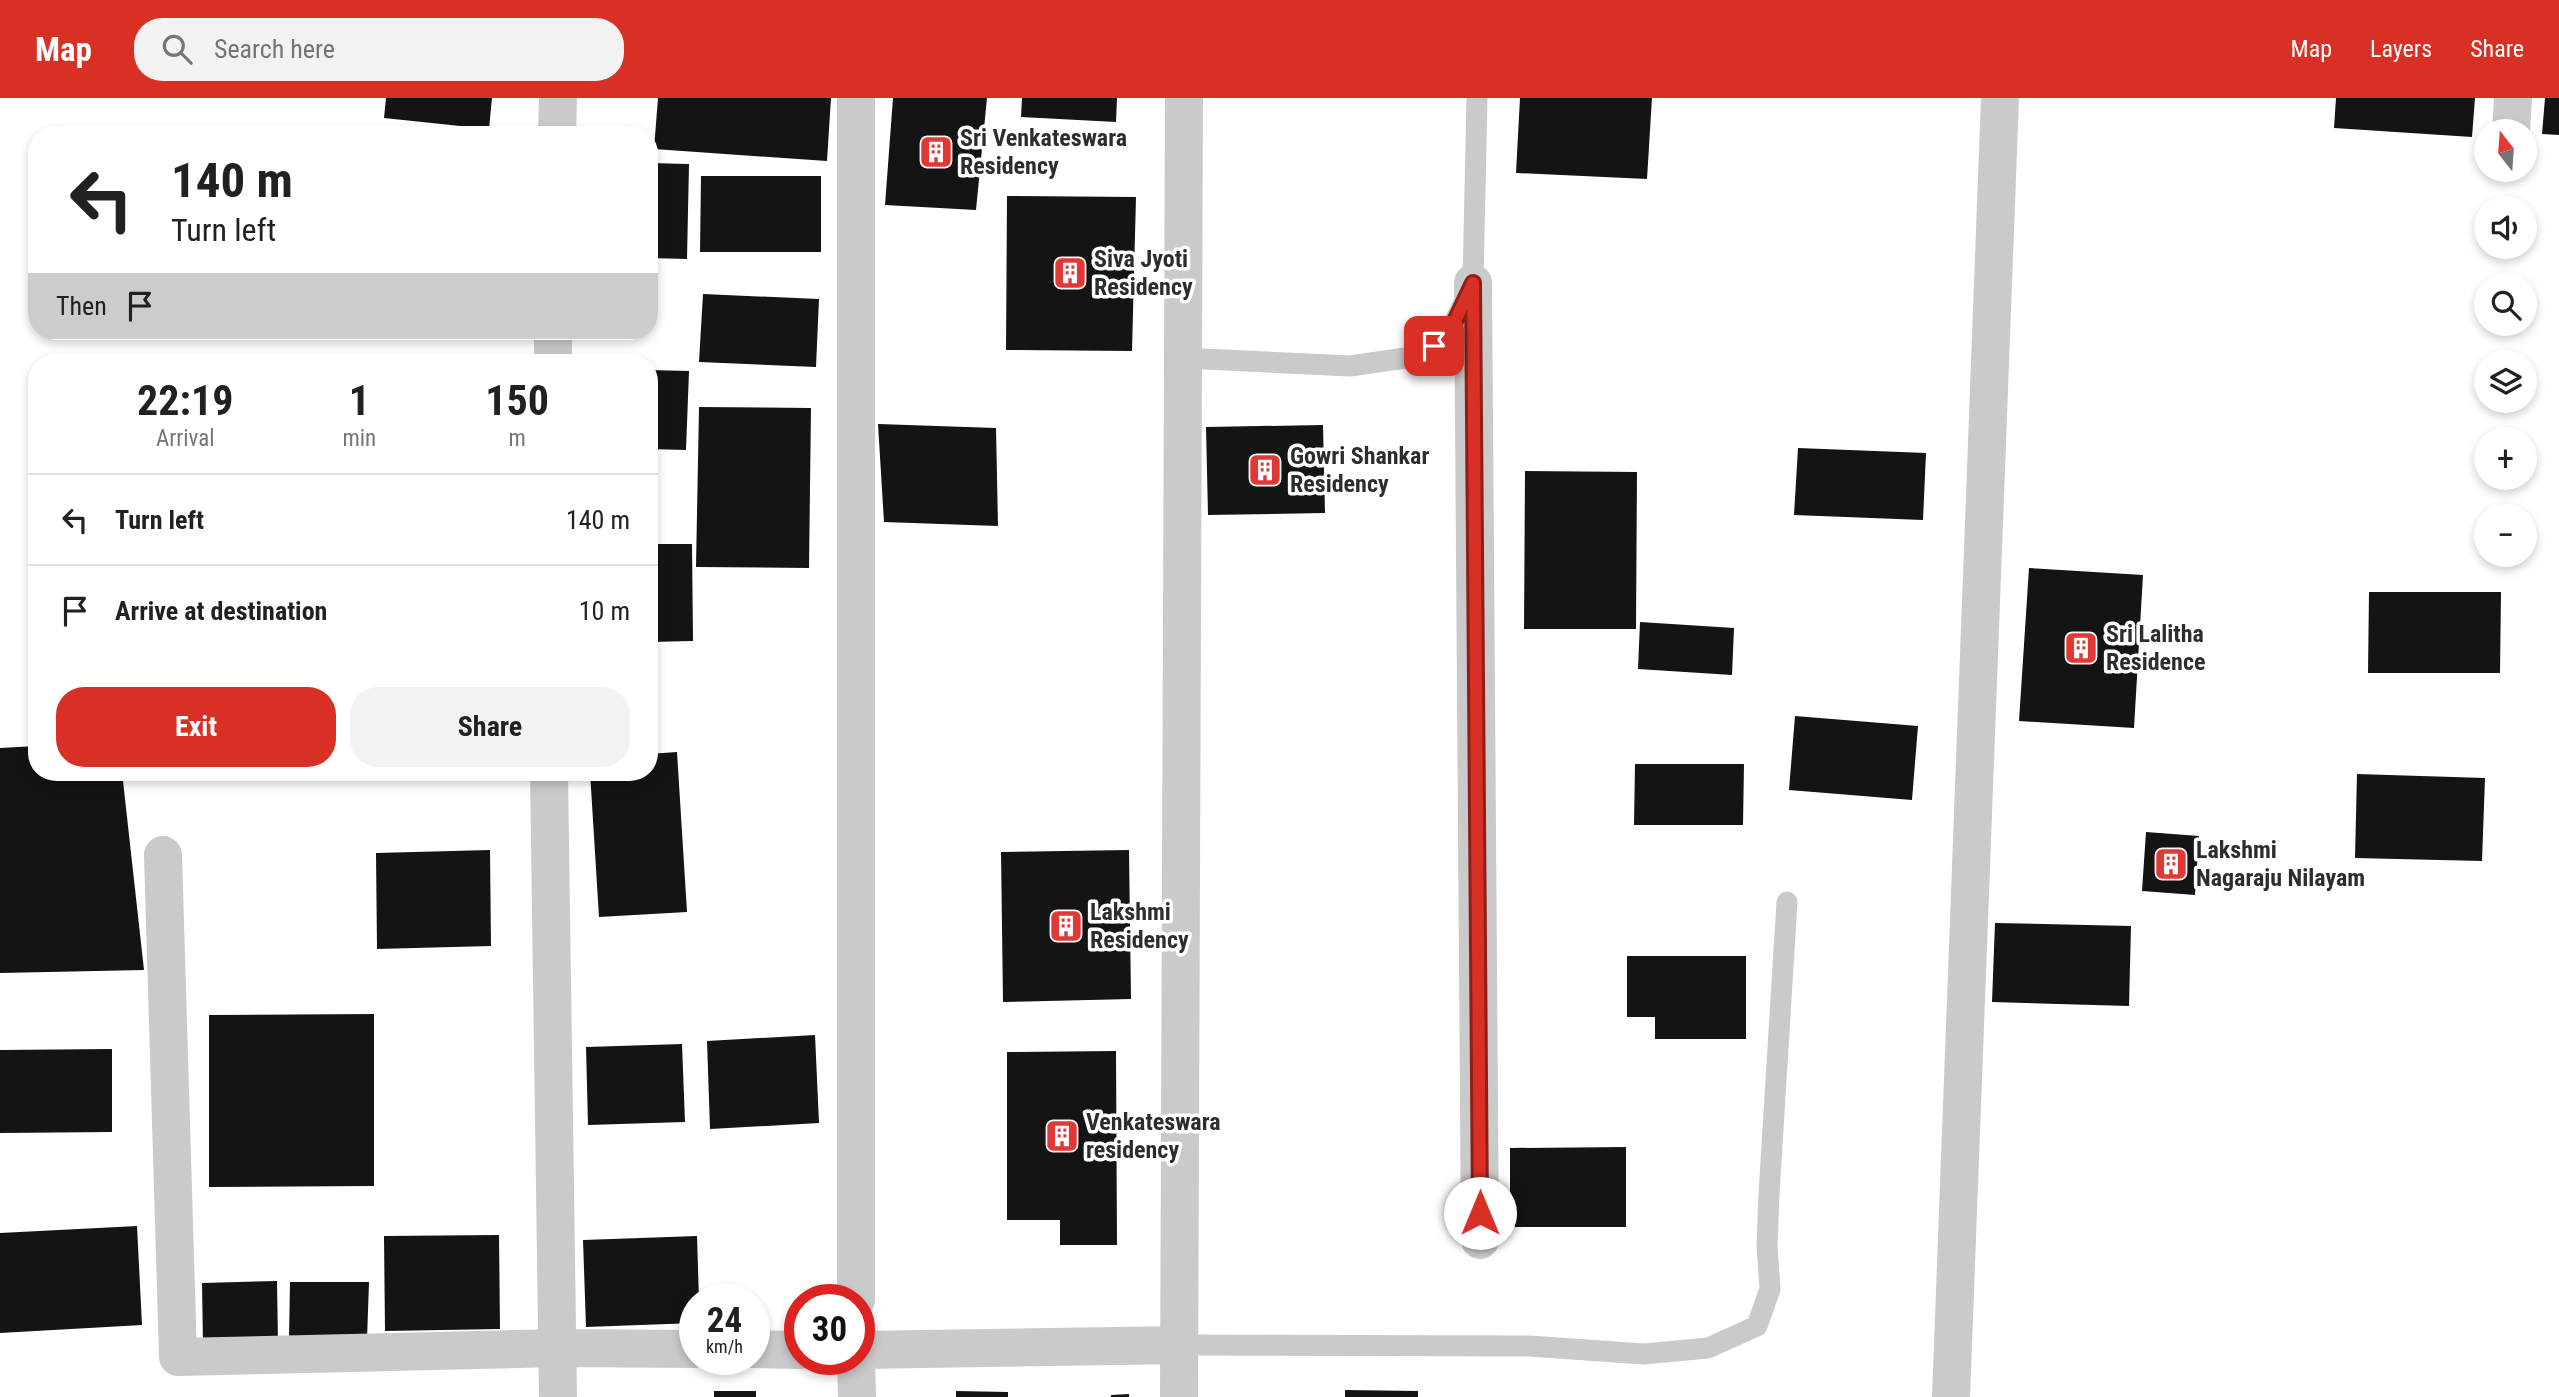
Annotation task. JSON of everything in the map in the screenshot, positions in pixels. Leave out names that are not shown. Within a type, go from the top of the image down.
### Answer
[{"type":"street","points":[[557,126],[558,98]]},
{"type":"street","points":[[856,98],[856,1284]]},
{"type":"street","points":[[1179,1397],[1184,98]]},
{"type":"street","points":[[1951,1397],[2000,98]]},
{"type":"street","points":[[2512,119],[2513,98]]},
{"type":"street","points":[[1473,283],[1480,1240]]},
{"type":"street","points":[[549,781],[558,1397]]},
{"type":"street","points":[[163,855],[178,1357],[558,1348],[679,1349]]},
{"type":"street","points":[[875,1350],[1181,1345]]},
{"type":"street","points":[[856,1375],[856,1397]]},
{"type":"lane","points":[[1183,358],[1350,366],[1419,356],[1448,336],[1473,283],[1477,98]]},
{"type":"lane","points":[[1181,1345],[1529,1346],[1644,1354],[1708,1348],[1757,1326],[1770,1289],[1769,1194],[1787,902]]},
{"type":"building","points":[[386,98],[492,98],[489,126],[460,126],[384,118]]},
{"type":"building","points":[[658,98],[831,98],[827,161],[658,149],[658,126],[656,126]]},
{"type":"building","name":"Sri Venkateswara Residency","points":[[893,98],[987,98],[976,210],[885,205]]},
{"type":"building","points":[[1022,98],[1117,98],[1116,122],[1021,117]]},
{"type":"building","points":[[1520,98],[1652,98],[1647,179],[1516,173]]},
{"type":"building","points":[[2336,98],[2475,98],[2472,137],[2334,128]]},
{"type":"building","points":[[2545,98],[2559,98],[2559,135],[2542,134]]},
{"type":"building","points":[[658,163],[689,164],[687,259],[658,258]]},
{"type":"building","points":[[701,176],[821,176],[821,252],[700,252]]},
{"type":"building","name":"Siva Jyoti Residency","points":[[1007,196],[1136,197],[1132,351],[1006,350]]},
{"type":"building","points":[[703,294],[819,299],[816,367],[699,362]]},
{"type":"building","points":[[658,370],[689,371],[686,450],[658,449]]},
{"type":"building","points":[[699,407],[811,408],[809,568],[696,567]]},
{"type":"building","points":[[878,424],[996,428],[998,526],[884,522]]},
{"type":"building","name":"Gowri Shankar Residency","points":[[1323,425],[1325,513],[1208,515],[1206,427]]},
{"type":"building","points":[[1798,448],[1926,453],[1923,520],[1794,515]]},
{"type":"building","points":[[1525,471],[1637,472],[1636,629],[1524,629]]},
{"type":"building","points":[[658,544],[692,544],[693,641],[658,642]]},
{"type":"building","name":"Sri Lalitha Residence","points":[[2029,568],[2143,575],[2134,728],[2019,721]]},
{"type":"building","points":[[2369,592],[2501,592],[2500,673],[2368,673]]},
{"type":"building","points":[[1640,622],[1734,628],[1732,675],[1638,669]]},
{"type":"building","points":[[1795,716],[1918,726],[1912,800],[1789,790]]},
{"type":"building","points":[[28,746],[28,781],[123,781],[144,970],[0,973],[0,748]]},
{"type":"building","points":[[677,752],[687,912],[599,917],[591,781],[658,781],[658,753]]},
{"type":"building","points":[[1635,764],[1744,764],[1743,825],[1634,825]]},
{"type":"building","points":[[2357,774],[2485,778],[2482,861],[2355,858]]},
{"type":"building","name":"Lakshmi Nagaraju Nilayam","points":[[2146,832],[2199,836],[2195,895],[2142,891]]},
{"type":"building","points":[[490,850],[491,946],[377,949],[376,853]]},
{"type":"building","name":"Lakshmi Residency","points":[[1129,850],[1131,999],[1003,1002],[1001,852]]},
{"type":"building","points":[[1995,923],[2131,926],[2129,1006],[1992,1002]]},
{"type":"building","points":[[1627,956],[1746,956],[1746,1039],[1655,1039],[1655,1017],[1627,1017]]},
{"type":"building","points":[[374,1014],[374,1186],[209,1187],[209,1015]]},
{"type":"building","points":[[815,1035],[819,1123],[710,1129],[707,1041]]},
{"type":"building","points":[[682,1044],[685,1122],[588,1125],[586,1047]]},
{"type":"building","points":[[112,1049],[112,1132],[0,1133],[0,1050]]},
{"type":"building","name":"Venkateswara residency","points":[[1116,1051],[1117,1245],[1060,1245],[1060,1220],[1007,1220],[1007,1052]]},
{"type":"building","points":[[1626,1147],[1626,1227],[1510,1227],[1510,1148]]},
{"type":"building","points":[[137,1226],[142,1325],[0,1333],[0,1233]]},
{"type":"building","points":[[499,1235],[500,1329],[385,1331],[384,1236]]},
{"type":"building","points":[[697,1236],[698,1284],[679,1284],[679,1324],[586,1327],[583,1240]]},
{"type":"building","points":[[277,1281],[278,1344],[203,1346],[202,1283]]},
{"type":"building","points":[[290,1282],[369,1282],[367,1340],[289,1339]]},
{"type":"building","points":[[1345,1390],[1418,1391],[1418,1397],[1345,1397]]},
{"type":"building","points":[[714,1391],[756,1391],[756,1397],[714,1397]]},
{"type":"building","points":[[956,1391],[1008,1392],[1008,1397],[956,1397]]},
{"type":"building","points":[[1129,1394],[1129,1397],[1111,1397],[1111,1395]]},
{"type":"place","name":"Sri Venkateswara Residency","points":[[936,152]]},
{"type":"place","name":"Siva Jyoti Residency","points":[[1070,273]]},
{"type":"place","name":"Gowri Shankar Residency","points":[[1265,470]]},
{"type":"place","name":"Sri Lalitha Residence","points":[[2081,648]]},
{"type":"place","name":"Lakshmi Nagaraju Nilayam","points":[[2171,864]]},
{"type":"place","name":"Lakshmi Residency","points":[[1066,926]]},
{"type":"place","name":"Venkateswara residency","points":[[1062,1136]]},
{"type":"route","points":[[1434,346],[1448,336],[1473,283],[1480,1213]]}]
